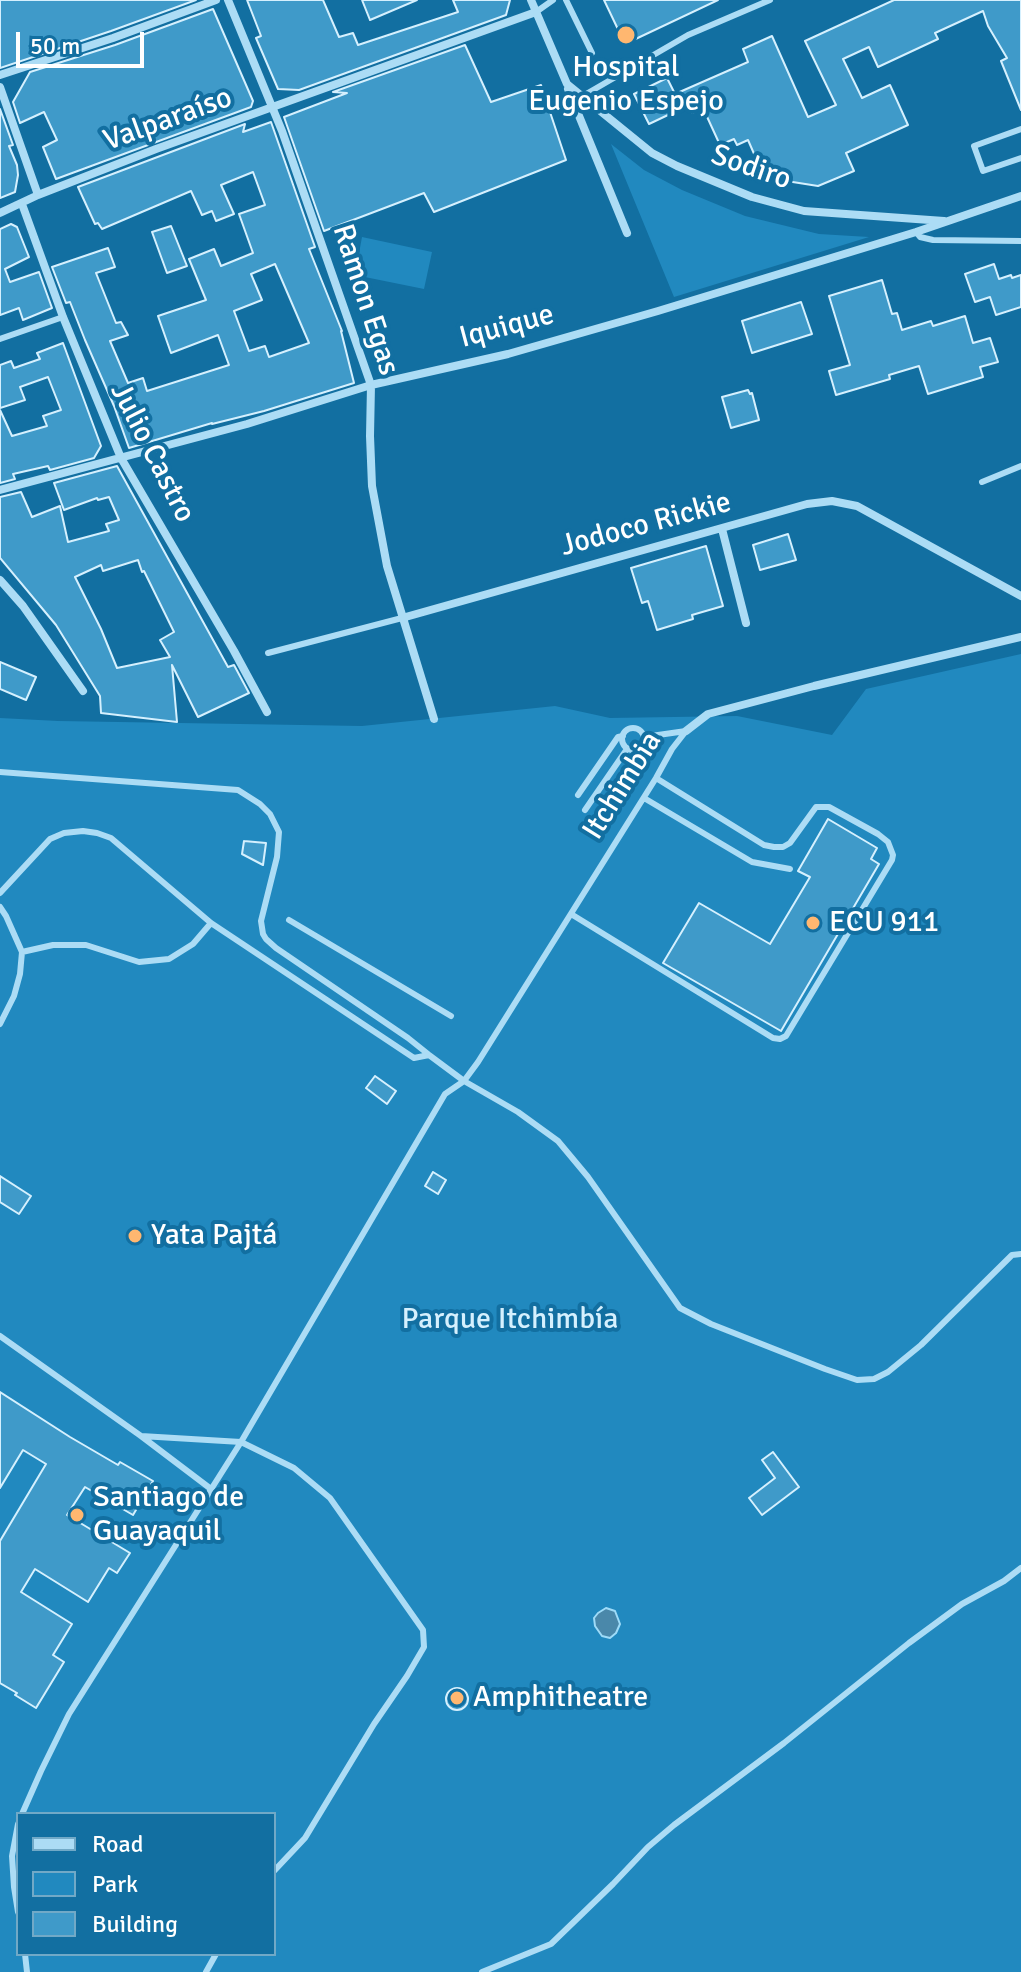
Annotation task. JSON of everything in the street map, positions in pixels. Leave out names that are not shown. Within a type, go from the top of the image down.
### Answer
[{"type":"street","points":[[0,75],[216,0]]},
{"type":"street","name":"Ramon Egas","points":[[228,0],[273,107],[371,385],[372,486],[387,566],[434,719]]},
{"type":"street","name":"Sodiro","points":[[531,0],[627,233]]},
{"type":"street","name":"Valparaíso","points":[[0,213],[156,149],[536,12]]},
{"type":"street","name":"Sodiro","points":[[567,84],[652,153],[697,176],[752,197],[804,211],[948,221]]},
{"type":"street","points":[[0,87],[38,195]]},
{"type":"street","name":"Iquique","points":[[0,490],[247,424],[371,385],[508,354],[658,311],[916,232],[1021,196]]},
{"type":"street","name":"Julio Castro","points":[[22,204],[63,317],[121,458],[267,712]]},
{"type":"street","name":"Jodoco Rickie","points":[[402,618],[807,504],[832,501],[857,506],[1021,596]]},
{"type":"street","points":[[722,529],[746,623]]},
{"type":"street","points":[[0,580],[23,606],[83,691]]},
{"type":"street","name":"Itchimbia","points":[[686,731],[708,714],[1021,637]]},
{"type":"lane","points":[[536,12],[553,0]]},
{"type":"lane","points":[[566,0],[592,53]]},
{"type":"lane","points":[[581,97],[688,35],[770,0]]},
{"type":"lane","points":[[1021,129],[974,146],[983,171],[1021,158]]},
{"type":"lane","points":[[916,232],[920,237],[933,240],[1021,241]]},
{"type":"lane","points":[[0,339],[63,317]]},
{"type":"lane","points":[[982,482],[1021,466]]},
{"type":"lane","name":"Jodoco Rickie","points":[[268,653],[402,618]]},
{"type":"lane","points":[[633,728],[644,737],[641,747],[634,750],[627,749],[623,743],[627,730],[633,728]]},
{"type":"lane","points":[[644,737],[686,731]]},
{"type":"lane","name":"Itchimbia","points":[[23,1812],[69,1714],[241,1442],[445,1094],[464,1081],[478,1062],[686,731]]},
{"type":"lane","points":[[578,795],[618,737],[623,736]]},
{"type":"lane","points":[[585,810],[627,749]]},
{"type":"lane","points":[[0,772],[238,790],[260,804],[270,814],[279,832],[277,857],[261,921],[266,939],[464,1081],[518,1112],[558,1141],[588,1177],[680,1308],[711,1324],[857,1380],[874,1379],[888,1372],[921,1345],[1012,1255],[1021,1254]]},
{"type":"lane","points":[[571,914],[773,1038],[780,1039],[786,1036],[892,860],[888,842],[829,807],[816,807],[790,843],[774,847],[764,845],[656,778]]},
{"type":"lane","points":[[644,798],[752,862],[790,869]]},
{"type":"lane","points":[[0,893],[50,839],[64,833],[97,833],[111,838],[211,923],[414,1058],[429,1055]]},
{"type":"lane","points":[[0,907],[22,952],[14,996],[0,1024]]},
{"type":"lane","points":[[289,920],[451,1016]]},
{"type":"lane","points":[[22,952],[53,945],[86,945],[139,962],[169,959],[193,944],[211,923]]},
{"type":"lane","points":[[0,1336],[211,1489]]},
{"type":"lane","points":[[141,1436],[241,1442],[294,1468],[330,1498],[423,1630],[424,1647],[407,1676],[305,1838],[276,1869]]},
{"type":"lane","points":[[482,1972],[551,1944],[674,1825],[784,1743],[909,1643],[962,1604],[1021,1568]]},
{"type":"lane","points":[[16,1835],[12,1856],[16,1900]]},
{"type":"green space","points":[[611,144],[644,170],[682,190],[745,216],[819,234],[869,237],[674,297]]},
{"type":"green space","points":[[362,237],[432,252],[424,289],[355,275]]},
{"type":"green space","name":"Parque Itchimbía","points":[[1021,654],[1021,1972],[0,1972],[0,718],[362,726],[555,706],[610,718],[737,716],[832,735],[866,689]]},
{"type":"shaded area","points":[[606,1608],[615,1611],[620,1624],[610,1638],[602,1636],[595,1626],[594,1618]]},
{"type":"building","points":[[0,0],[196,0],[0,68]]},
{"type":"building","points":[[247,0],[323,0],[339,37],[353,33],[358,45],[458,12],[453,0],[510,0],[506,15],[299,90],[278,89],[256,38],[261,36]]},
{"type":"building","points":[[362,0],[417,0],[370,20]]},
{"type":"building","points":[[604,0],[718,0],[625,44]]},
{"type":"building","points":[[894,0],[1021,0],[1021,110],[1001,61],[1007,58],[983,11],[935,33],[938,39],[878,67],[869,47],[843,59],[862,98],[890,85],[908,125],[846,153],[854,171],[818,186],[780,180],[774,167],[762,172],[748,140],[737,145],[734,139],[720,145],[703,108],[692,113],[689,105],[649,124],[634,94],[667,78],[675,94],[748,62],[743,49],[772,36],[808,117],[836,105],[805,41]]},
{"type":"building","points":[[213,9],[253,101],[251,107],[56,179],[43,147],[57,140],[44,112],[20,123],[13,102],[30,72]]},
{"type":"building","points":[[465,45],[491,102],[541,85],[566,160],[434,212],[424,193],[324,231],[284,117],[347,93],[333,92]]},
{"type":"building","points":[[0,109],[13,145],[9,146],[18,175],[15,192],[0,198]]},
{"type":"building","points":[[271,122],[315,247],[309,249],[342,331],[354,383],[129,448],[70,302],[66,303],[52,267],[108,248],[115,267],[96,273],[116,323],[121,322],[128,335],[110,341],[128,383],[143,378],[147,391],[229,365],[218,335],[171,353],[158,316],[206,300],[189,259],[214,249],[221,266],[253,253],[239,214],[265,205],[253,172],[221,185],[234,214],[216,221],[212,211],[202,215],[191,191],[102,229],[98,223],[95,224],[78,187],[245,124],[243,132]],"holes":[[[275,264],[309,343],[269,357],[265,346],[249,351],[234,311],[262,300],[251,274]]]},
{"type":"building","points":[[11,224],[17,227],[29,257],[5,269],[10,282],[39,272],[52,308],[23,320],[19,308],[0,315],[0,229]]},
{"type":"building","points":[[171,226],[187,266],[167,273],[152,232]]},
{"type":"building","points":[[994,264],[999,279],[1021,275],[1021,307],[996,315],[990,297],[975,302],[965,274]]},
{"type":"building","points":[[882,280],[892,314],[897,313],[902,330],[931,321],[933,326],[965,316],[973,343],[990,338],[998,362],[980,367],[983,377],[928,394],[919,366],[889,375],[890,379],[836,395],[829,371],[850,365],[829,296]]},
{"type":"building","points":[[801,302],[812,334],[752,353],[742,321]]},
{"type":"building","points":[[63,343],[101,446],[94,458],[50,470],[48,466],[13,474],[15,479],[0,483],[0,410],[12,436],[47,426],[43,416],[61,410],[48,377],[20,387],[25,400],[0,408],[0,365],[11,361],[14,368],[40,359],[37,353]]},
{"type":"building","points":[[748,390],[752,393],[759,420],[731,428],[722,397]]},
{"type":"building","points":[[117,466],[228,667],[234,665],[249,693],[198,717],[172,665],[177,722],[101,713],[100,696],[56,625],[0,558],[0,497],[21,492],[32,517],[60,506],[68,542],[109,531],[106,524],[119,520],[109,497],[64,510],[54,483]],"holes":[[[138,560],[174,632],[160,640],[170,657],[117,668],[75,577],[101,565],[103,571]]]},
{"type":"building","points":[[788,534],[796,560],[760,570],[753,545]]},
{"type":"building","points":[[706,546],[723,606],[657,630],[648,601],[642,603],[631,568]]},
{"type":"building","points":[[0,662],[36,677],[26,700],[0,689]]},
{"type":"building","name":"ECU 911","points":[[828,819],[877,848],[871,859],[879,864],[781,1031],[663,963],[699,903],[770,944],[810,877],[798,871]]},
{"type":"building","points":[[244,841],[266,843],[263,865],[242,854]]},
{"type":"building","points":[[375,1076],[396,1091],[387,1104],[366,1088]]},
{"type":"building","points":[[433,1172],[446,1180],[438,1194],[425,1186]]},
{"type":"building","points":[[0,1176],[31,1196],[19,1214],[0,1202]]},
{"type":"building","name":"Santiago de Guayaquil","points":[[0,1392],[118,1465],[120,1462],[153,1481],[133,1515],[85,1487],[67,1515],[130,1553],[117,1573],[109,1568],[88,1602],[35,1569],[21,1592],[72,1624],[53,1655],[64,1662],[36,1708],[0,1683],[0,1541],[46,1464],[23,1450],[0,1488]]},
{"type":"building","points":[[773,1452],[799,1487],[762,1515],[749,1498],[775,1478],[762,1460]]},
{"type":"building","name":"Amphitheatre","points":[[457,1688],[465,1691],[468,1699],[465,1707],[457,1710],[449,1707],[446,1699],[449,1691]]},
{"type":"place","name":"Hospital Eugenio Espejo","points":[[626,35]]},
{"type":"place","name":"ECU 911","points":[[813,923]]},
{"type":"place","name":"Yata Pajtá","points":[[135,1236]]},
{"type":"place","name":"Santiago de Guayaquil","points":[[77,1515]]},
{"type":"place","name":"Amphitheatre","points":[[457,1698]]}]
